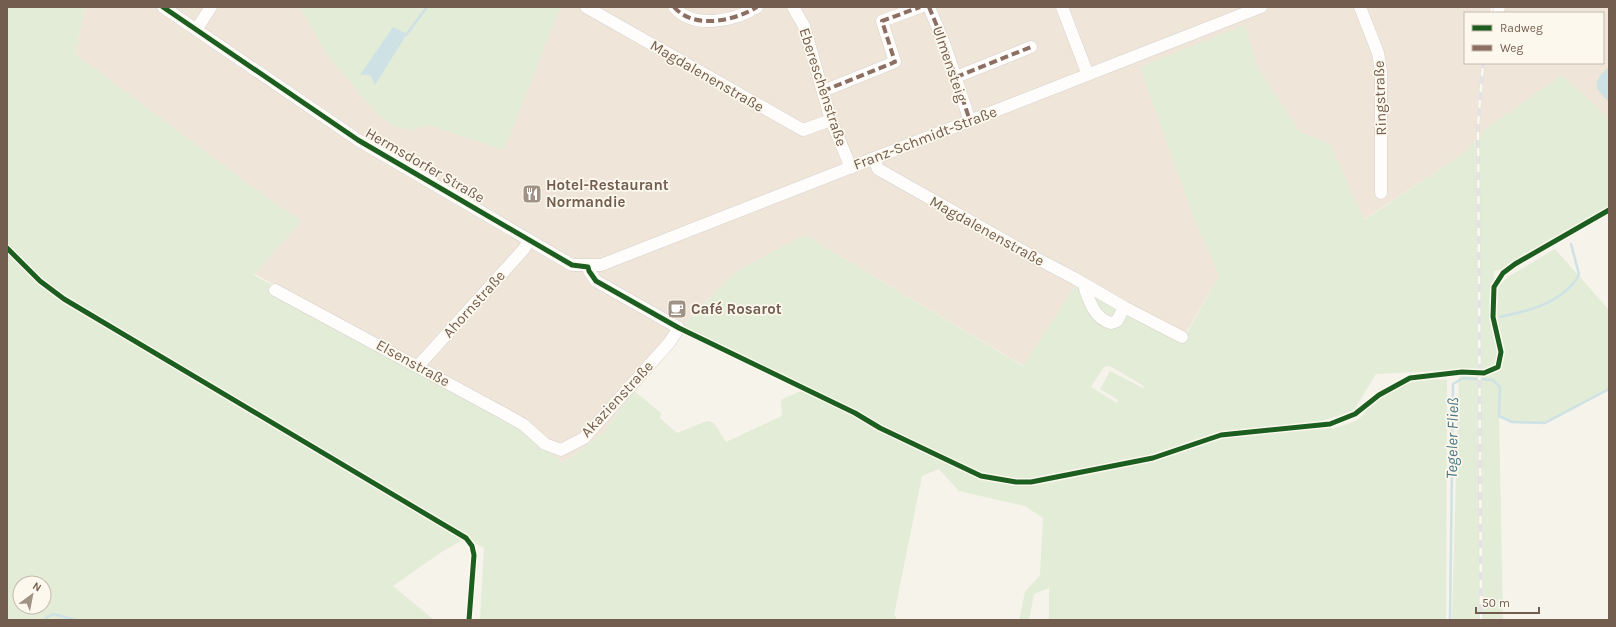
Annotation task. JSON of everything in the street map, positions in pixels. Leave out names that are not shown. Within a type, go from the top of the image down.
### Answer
[{"type":"street","name":"Hermsdorfer Straße","points":[[163,7],[358,140],[572,265],[588,266]]},
{"type":"street","points":[[196,30],[211,7]]},
{"type":"street","name":"Magdalenenstraße","points":[[586,7],[803,130],[831,120]]},
{"type":"street","points":[[674,7],[678,12],[702,22],[722,21],[757,7]]},
{"type":"street","name":"Ebereschenstraße","points":[[793,7],[804,26],[831,120],[851,168]]},
{"type":"street","points":[[823,91],[895,62],[882,21],[920,7]]},
{"type":"street","name":"Ulmensteig","points":[[930,7],[956,77],[970,121]]},
{"type":"street","points":[[1062,7],[1088,75]]},
{"type":"street","name":"Franz-Schmidt-Straße","points":[[588,266],[601,265],[1262,7]]},
{"type":"street","name":"Ringstraße","points":[[1360,7],[1378,53],[1381,71],[1382,193]]},
{"type":"street","points":[[956,77],[1032,47]]},
{"type":"street","name":"Magdalenenstraße","points":[[874,159],[878,169],[1030,256],[1182,337]]},
{"type":"street","name":"Ahornstraße","points":[[418,366],[524,249],[529,240]]},
{"type":"street","name":"Akazienstraße","points":[[544,444],[561,450],[584,438],[669,343],[679,328],[596,280],[588,271],[588,266]]},
{"type":"street","points":[[1086,285],[1085,289],[1095,312],[1103,321],[1111,323],[1117,321],[1124,307]]},
{"type":"street","name":"Elsenstraße","points":[[276,290],[524,425],[544,444]]},
{"type":"shaded area","points":[[85,7],[300,7],[327,55],[380,117],[394,126],[413,130],[429,125],[504,150],[560,7],[1609,7],[1609,119],[1562,75],[1486,129],[1464,153],[1363,220],[1330,144],[1300,132],[1257,67],[1245,26],[1140,67],[1194,218],[1219,276],[1182,340],[1077,283],[1024,366],[805,235],[734,273],[683,325],[603,433],[563,463],[503,413],[255,274],[301,221],[248,184],[75,54]]},
{"type":"shaded area","points":[[393,27],[407,34],[375,85],[370,75],[360,75]]},
{"type":"shaded area","points":[[1607,68],[1609,68],[1609,102],[1600,93],[1597,85],[1599,78]]},
{"type":"green space","points":[[7,7],[85,7],[75,54],[248,184],[301,221],[254,275],[503,413],[563,463],[603,433],[634,391],[661,413],[660,418],[677,433],[707,421],[714,423],[726,442],[782,416],[781,400],[803,390],[761,365],[759,369],[681,333],[683,325],[734,273],[805,235],[1023,366],[1077,283],[1088,304],[1114,326],[1121,326],[1129,313],[1183,340],[1219,276],[1194,218],[1140,67],[1245,25],[1257,67],[1300,132],[1330,144],[1364,220],[1464,153],[1486,129],[1562,75],[1609,119],[1609,208],[1502,270],[1494,271],[1495,289],[1508,277],[1555,249],[1609,310],[1609,389],[1545,423],[1512,422],[1499,416],[1503,620],[1452,620],[1459,370],[1376,374],[1353,412],[1324,420],[1332,429],[1358,420],[1380,397],[1398,386],[1424,379],[1447,380],[1446,620],[1049,620],[1049,588],[1034,594],[1029,620],[1019,620],[1025,592],[1040,575],[1043,518],[1025,506],[959,491],[939,469],[922,476],[894,615],[898,620],[480,620],[484,548],[466,538],[440,553],[393,586],[434,620],[7,620]],"holes":[[[1110,366],[1144,386],[1143,388],[1110,371],[1100,389],[1118,400],[1117,403],[1091,387],[1104,367]]]},
{"type":"green space","points":[[300,7],[560,7],[504,150],[429,125],[413,130],[394,126],[380,117],[327,55]],"holes":[[[407,34],[375,84],[370,75],[361,75]]]},
{"type":"green space","points":[[1092,292],[1118,310],[1114,319],[1099,314]]},
{"type":"waterway","points":[[406,35],[427,7]]},
{"type":"waterway","points":[[1500,317],[1536,308],[1545,304],[1560,295],[1576,281],[1579,274],[1571,244]]},
{"type":"waterway","name":"Tegeler Fließ","points":[[1450,620],[1453,384],[1463,378],[1493,380],[1500,387],[1499,416],[1512,422],[1545,423],[1609,389]]},
{"type":"waterway","name":"Tegeler Fließ","points":[[46,620],[46,618],[53,614],[76,620]]},
{"type":"railway","points":[[1491,12],[1492,7]]},
{"type":"railway","points":[[1481,620],[1478,126],[1483,64]]},
{"type":"marked path","points":[[674,7],[682,14],[692,19],[703,21],[726,19],[748,12],[757,7]]},
{"type":"marked path","points":[[823,91],[895,62],[882,21],[920,7]]},
{"type":"marked path","points":[[929,7],[944,43],[970,121]]},
{"type":"marked path","points":[[956,77],[1031,47]]},
{"type":"cycle path","points":[[163,7],[358,140],[572,265],[588,267],[596,281],[679,328],[855,413],[880,428],[981,476],[1016,482],[1031,482],[1153,458],[1221,435],[1330,424],[1355,414],[1379,395],[1410,378],[1462,372],[1484,373],[1498,367],[1501,352],[1493,317],[1494,287],[1503,273],[1515,264],[1609,210]]},
{"type":"cycle path","points":[[7,248],[40,281],[64,299],[466,538],[472,546],[474,555],[469,620]]},
{"type":"place","name":"Hotel-Restaurant Normandie","points":[[532,194]]},
{"type":"place","name":"Café Rosarot","points":[[677,309]]}]
